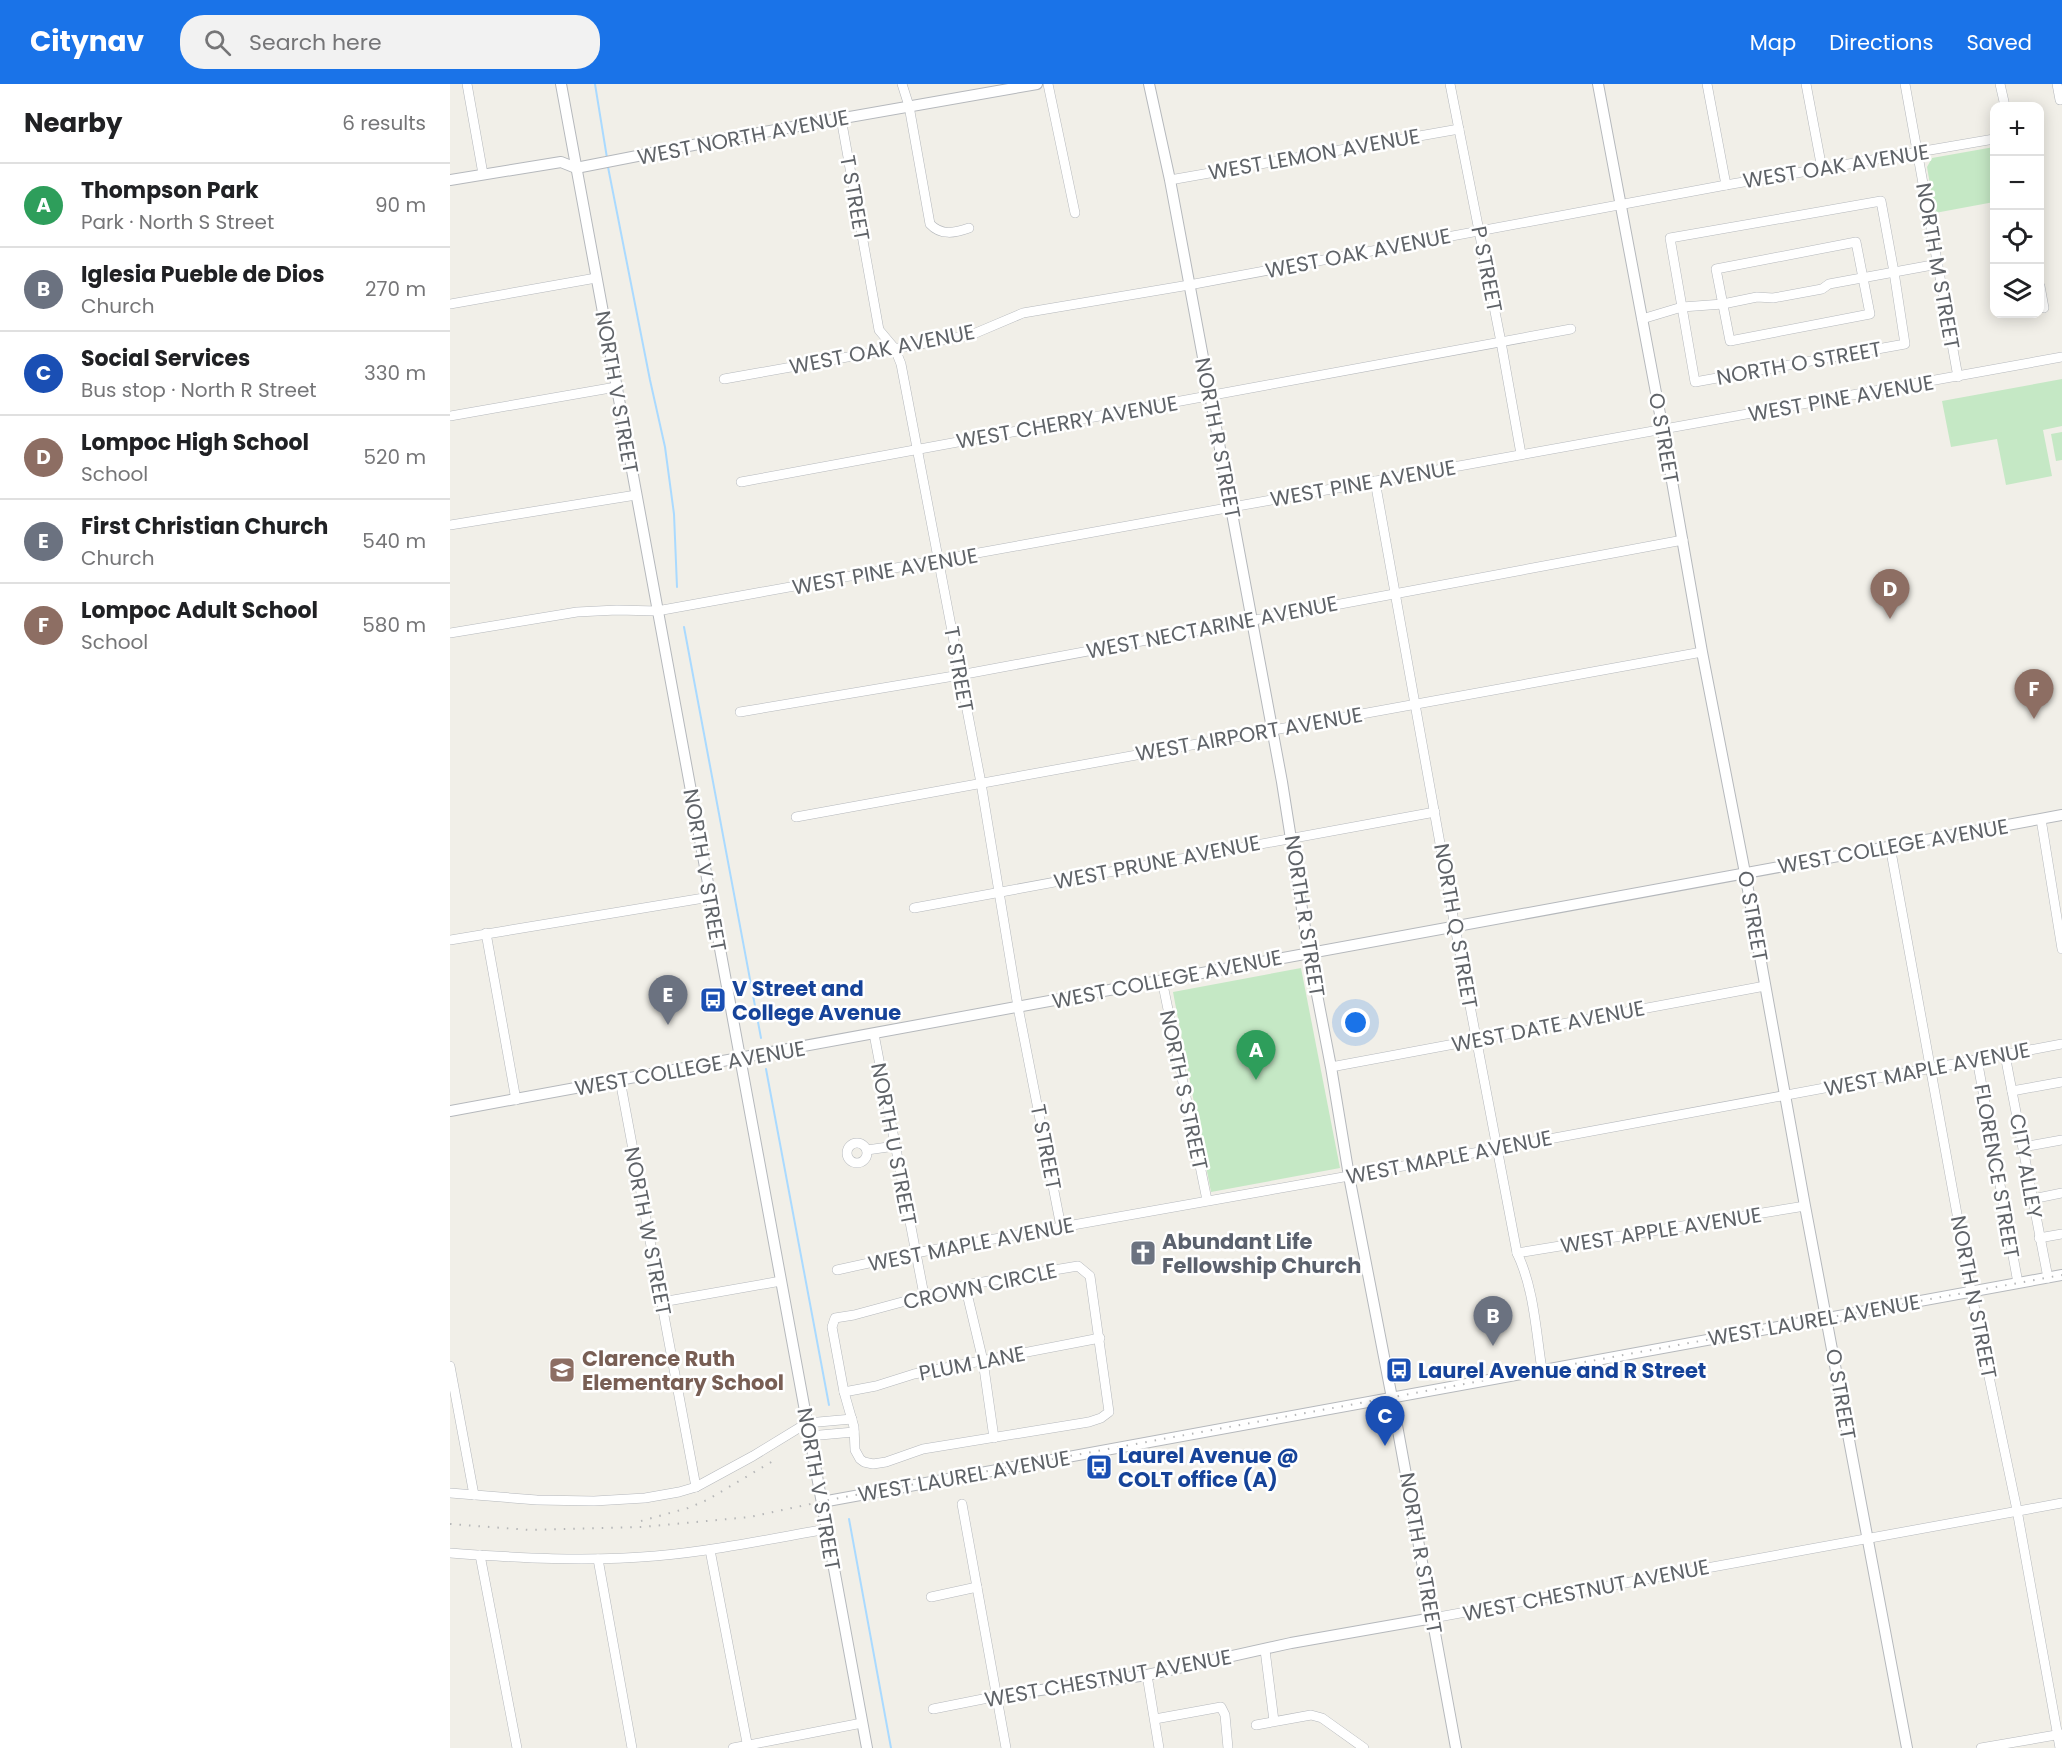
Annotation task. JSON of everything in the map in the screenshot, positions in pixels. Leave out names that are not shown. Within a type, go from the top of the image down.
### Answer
[{"type":"street","points":[[467,84],[483,174]]},
{"type":"street","name":"NORTH V STREET","points":[[561,84],[867,1748]]},
{"type":"street","points":[[902,84],[909,106],[930,224],[935,230],[942,232],[969,228]]},
{"type":"street","name":"WEST NORTH AVENUE","points":[[450,180],[561,162],[576,168],[589,166],[1036,84]]},
{"type":"street","points":[[1048,84],[1075,213]]},
{"type":"street","name":"NORTH R STREET","points":[[1149,84],[1170,180],[1211,396],[1292,837],[1309,953],[1349,1176],[1456,1748]]},
{"type":"street","name":"P STREET","points":[[1450,84],[1521,454]]},
{"type":"street","name":"O STREET","points":[[1598,84],[1907,1748]]},
{"type":"street","points":[[1707,84],[1726,185]]},
{"type":"street","points":[[1806,84],[1822,169]]},
{"type":"street","name":"NORTH M STREET","points":[[1905,84],[1958,377]]},
{"type":"street","points":[[2000,84],[2004,102]]},
{"type":"street","points":[[2057,84],[2060,100],[2062,99]]},
{"type":"street","name":"T STREET","points":[[841,118],[879,330],[895,349],[901,363],[981,783],[1018,1007],[1061,1227]]},
{"type":"street","name":"WEST LEMON AVENUE","points":[[1170,180],[1459,129]]},
{"type":"street","name":"WEST OAK AVENUE","points":[[724,379],[971,334],[1023,313],[1189,285],[1726,185],[1990,140]]},
{"type":"street","name":"NORTH O STREET","points":[[1881,201],[1894,272],[1905,344],[1695,381],[1670,238],[1881,201]]},
{"type":"street","points":[[1856,242],[1870,314],[1730,341],[1723,304],[1716,269],[1856,242]]},
{"type":"street","points":[[1642,319],[1682,307],[1723,304],[1757,297],[1778,298],[1822,290],[1828,284],[1938,264]]},
{"type":"street","points":[[450,304],[596,278]]},
{"type":"street","name":"WEST CHERRY AVENUE","points":[[741,482],[1571,329]]},
{"type":"street","name":"WEST PINE AVENUE","points":[[450,633],[577,612],[657,611],[2062,357]]},
{"type":"street","points":[[450,416],[616,387]]},
{"type":"street","name":"NORTH Q STREET","points":[[1375,481],[1455,927],[1517,1253],[1524,1267],[1542,1370]]},
{"type":"street","points":[[450,525],[636,495]]},
{"type":"street","name":"WEST NECTARINE AVENUE","points":[[740,712],[960,675],[1683,540]]},
{"type":"street","name":"WEST AIRPORT AVENUE","points":[[796,816],[1702,652]]},
{"type":"street","name":"WEST PRUNE AVENUE","points":[[914,908],[1435,812]]},
{"type":"street","name":"WEST COLLEGE AVENUE","points":[[450,1112],[2062,815]]},
{"type":"street","points":[[2041,819],[2062,950]]},
{"type":"street","name":"NORTH N STREET","points":[[1890,846],[1971,1291],[2017,1509],[2060,1735],[2060,1748]]},
{"type":"street","points":[[450,940],[710,897]]},
{"type":"street","points":[[486,933],[516,1100]]},
{"type":"street","name":"NORTH S STREET","points":[[1162,980],[1207,1200]]},
{"type":"street","name":"WEST DATE AVENUE","points":[[1331,1066],[1765,986]]},
{"type":"street","name":"NORTH U STREET","points":[[874,1034],[924,1295]]},
{"type":"street","name":"WEST MAPLE AVENUE","points":[[837,1270],[915,1253],[1349,1176],[2062,1044]]},
{"type":"street","name":"CITY ALLEY","points":[[2004,1055],[2048,1278]]},
{"type":"street","name":"FLORENCE STREET","points":[[1977,1059],[2018,1283]]},
{"type":"street","name":"NORTH W STREET","points":[[620,1080],[696,1487]]},
{"type":"street","points":[[2012,1091],[2062,1082]]},
{"type":"street","points":[[2023,1147],[2062,1140]]},
{"type":"street","points":[[867,1150],[895,1146]]},
{"type":"street","points":[[2032,1199],[2062,1192]]},
{"type":"street","name":"WEST APPLE AVENUE","points":[[1517,1253],[1805,1206]]},
{"type":"street","points":[[2039,1238],[2062,1234]]},
{"type":"street","name":"CROWN CIRCLE","points":[[1078,1266],[1090,1276],[1109,1412],[1089,1422],[923,1449],[886,1462],[869,1464],[860,1459],[855,1450],[852,1419],[844,1392],[832,1327],[835,1318],[854,1315],[924,1295],[965,1285],[1078,1266]]},
{"type":"street","name":"WEST LAUREL AVENUE","points":[[822,1502],[2062,1275]]},
{"type":"street","points":[[662,1302],[781,1281]]},
{"type":"street","points":[[965,1285],[982,1361],[994,1438]]},
{"type":"street","name":"PLUM LANE","points":[[844,1392],[876,1386],[914,1374],[1100,1338]]},
{"type":"street","points":[[450,1366],[474,1495]]},
{"type":"street","points":[[450,1493],[594,1501],[645,1498],[696,1487],[807,1423],[852,1419]]},
{"type":"street","points":[[809,1436],[854,1432]]},
{"type":"street","name":"WEST CHESTNUT AVENUE","points":[[933,1709],[998,1696],[1148,1675],[1301,1641],[2017,1509],[2062,1503]]},
{"type":"street","points":[[962,1504],[1006,1748]]},
{"type":"street","points":[[450,1553],[598,1559],[654,1556],[710,1550],[827,1529]]},
{"type":"street","points":[[710,1550],[747,1747]]},
{"type":"street","points":[[480,1555],[517,1748]]},
{"type":"street","points":[[598,1559],[632,1748]]},
{"type":"street","points":[[931,1596],[977,1587]]},
{"type":"street","points":[[1265,1650],[1274,1721]]},
{"type":"street","points":[[1148,1675],[1159,1748]]},
{"type":"street","points":[[1155,1719],[1221,1707],[1225,1715],[1228,1748]]},
{"type":"street","points":[[1256,1725],[1311,1715],[1322,1718],[1364,1748]]},
{"type":"street","points":[[732,1748],[747,1747],[862,1723]]},
{"type":"street","points":[[1981,1748],[2060,1735]]},
{"type":"green space","points":[[1990,148],[1990,203],[1935,213],[1927,167],[1932,158]]},
{"type":"green space","points":[[2062,379],[2062,426],[2043,430],[2052,476],[2006,485],[1997,439],[1951,447],[1942,401]]},
{"type":"green space","points":[[2062,432],[2062,460],[2056,461],[2051,434]]},
{"type":"green space","points":[[1301,968],[1340,1168],[1211,1192],[1173,992]]},
{"type":"waterway","points":[[595,84],[607,158]]},
{"type":"waterway","points":[[608,167],[665,447],[674,514],[677,587]]},
{"type":"waterway","points":[[684,627],[761,1038]]},
{"type":"waterway","points":[[766,1069],[829,1405]]},
{"type":"waterway","points":[[849,1519],[891,1748]]},
{"type":"railway","points":[[450,1524],[530,1530],[642,1527],[750,1517],[834,1499],[2062,1275]]},
{"type":"railway","points":[[641,1521],[688,1508],[707,1500],[778,1458]]},
{"type":"place","name":"Lompoc High School","points":[[1890,619]]},
{"type":"place","name":"Lompoc Adult School","points":[[2034,719]]},
{"type":"place","name":"V Street and College Avenue","points":[[713,1000]]},
{"type":"place","name":"First Christian Church","points":[[668,1025]]},
{"type":"place","name":"Thompson Park","points":[[1256,1080]]},
{"type":"place","name":"Abundant Life Fellowship Church","points":[[1143,1253]]},
{"type":"place","name":"Iglesia Pueble de Dios","points":[[1493,1346]]},
{"type":"place","name":"Clarence Ruth Elementary School","points":[[562,1370]]},
{"type":"place","name":"Laurel Avenue and R Street","points":[[1399,1370]]},
{"type":"place","name":"Social Services","points":[[1385,1446]]},
{"type":"place","name":"Laurel Avenue @ COLT office (A)","points":[[1099,1467]]}]
